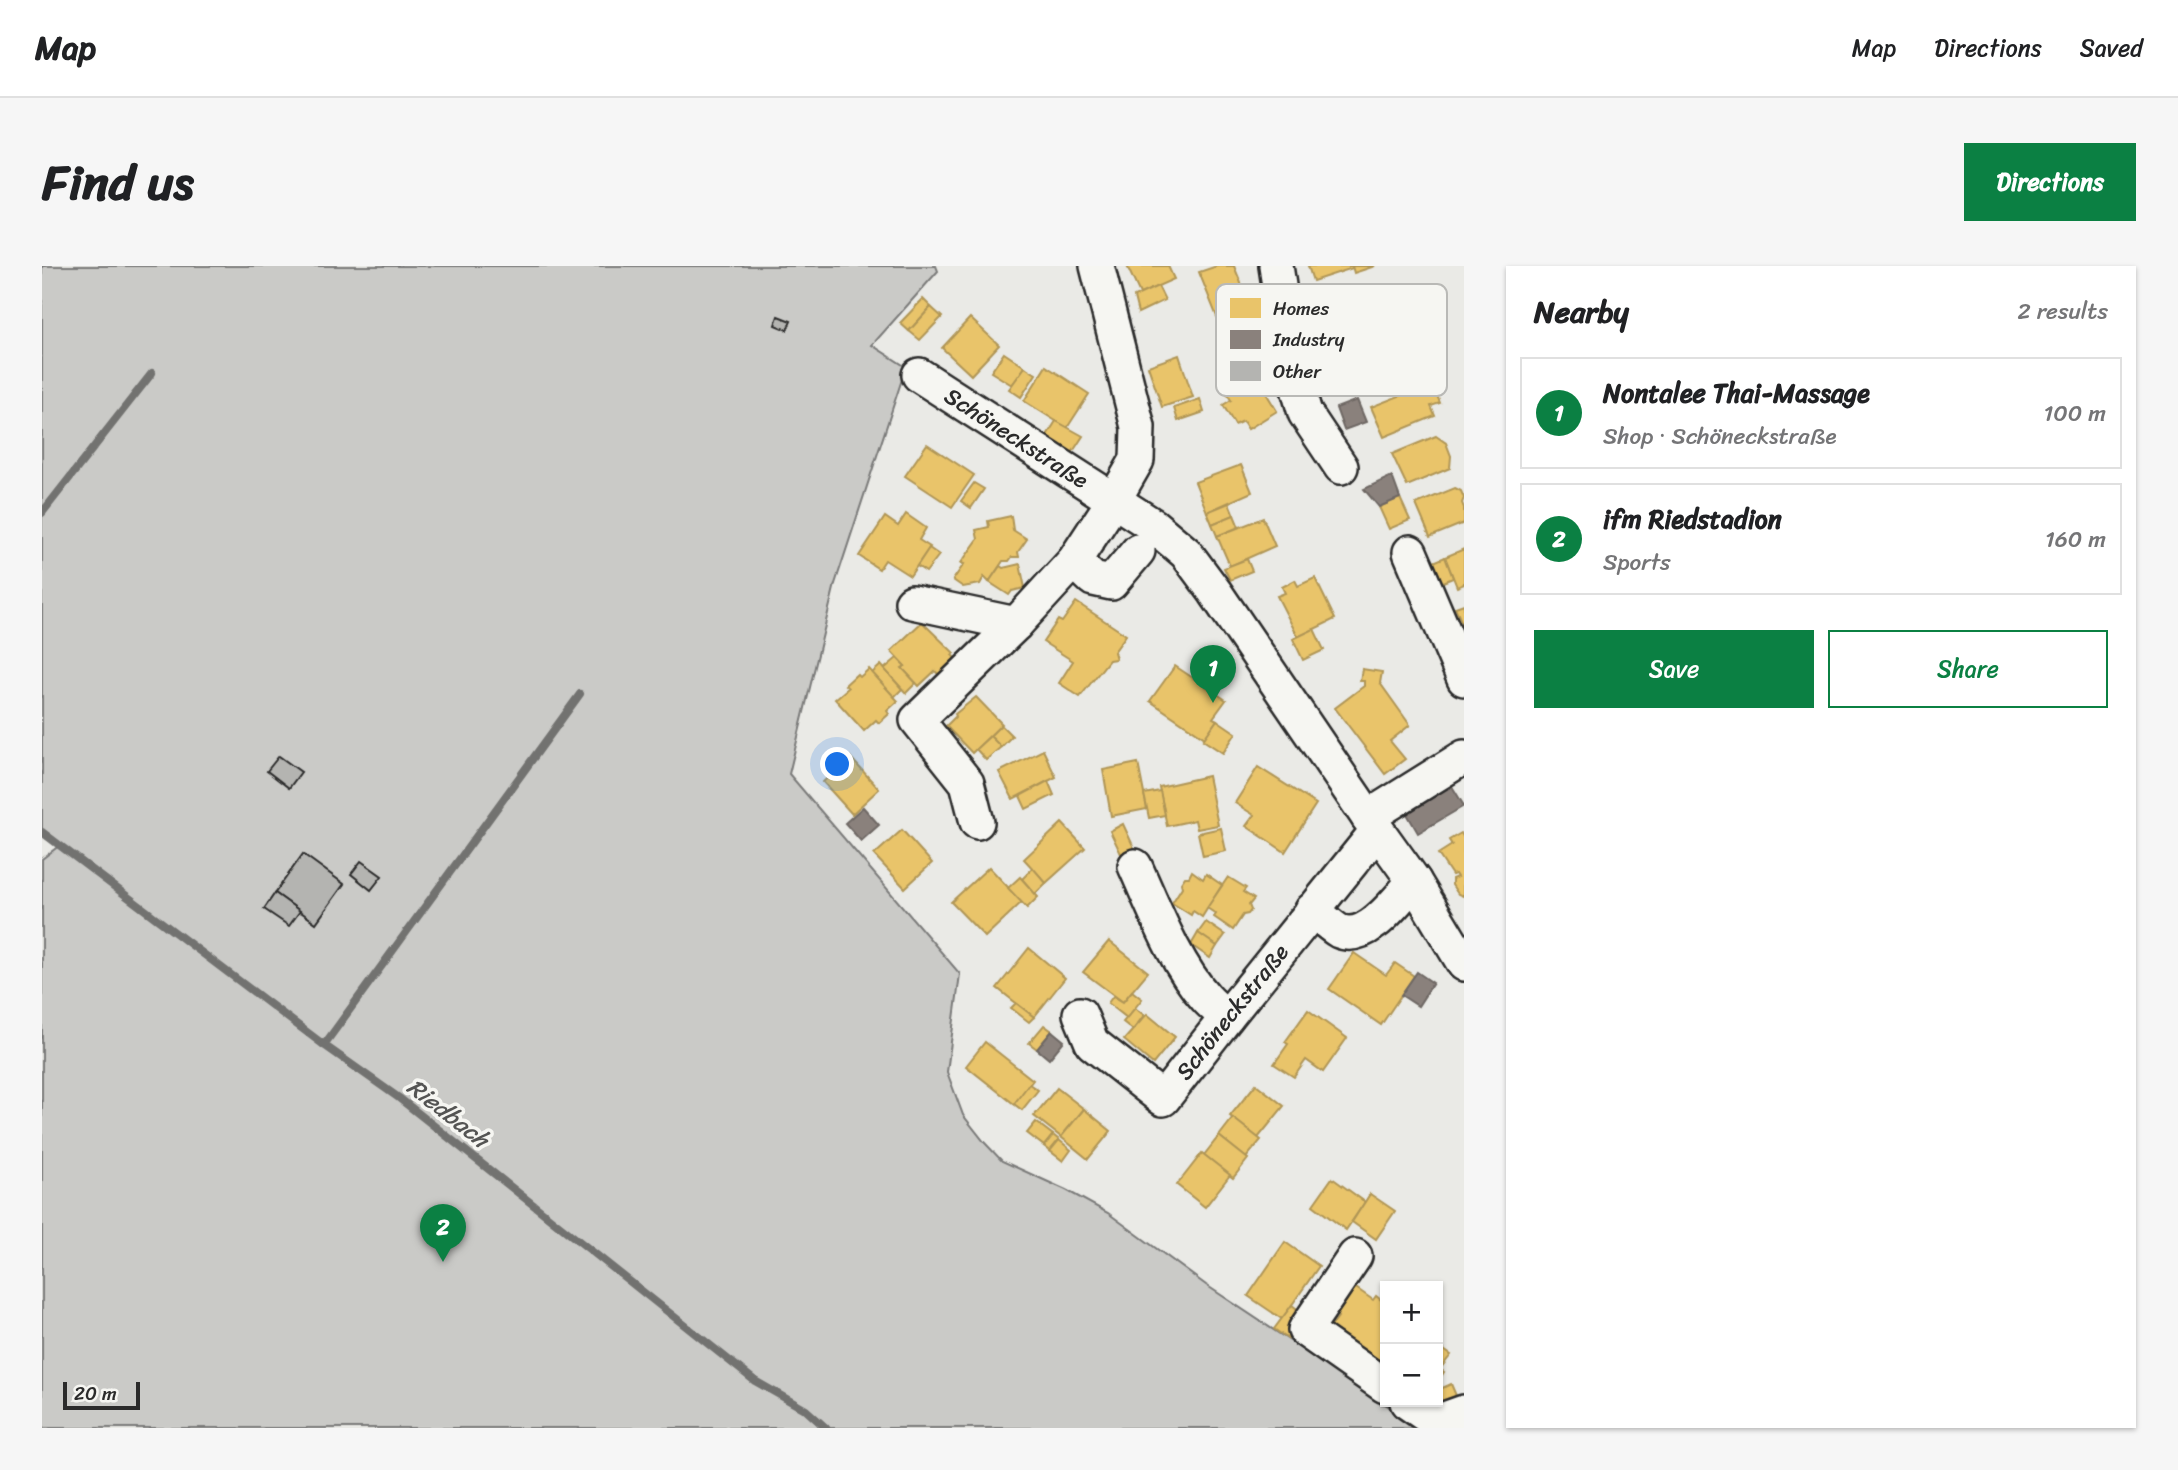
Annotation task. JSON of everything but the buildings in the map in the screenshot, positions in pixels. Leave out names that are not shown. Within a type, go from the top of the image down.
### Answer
[{"type":"street","points":[[1097,266],[1138,427],[1137,460],[1114,500]]},
{"type":"street","points":[[1276,266],[1279,284]]},
{"type":"street","name":"Schöneckstraße","points":[[919,375],[1154,526],[1186,553],[1414,881],[1464,964]]},
{"type":"street","points":[[1300,396],[1305,413],[1340,467]]},
{"type":"street","name":"Schöneckstraße","points":[[977,822],[967,783],[917,720],[1016,625],[1074,561],[1114,500]]},
{"type":"street","points":[[1074,561],[1093,579],[1111,583],[1138,551]]},
{"type":"street","points":[[1410,552],[1464,679]]},
{"type":"street","points":[[912,602],[1016,625]]},
{"type":"street","name":"Schöneckstraße","points":[[1080,1014],[1092,1043],[1163,1099],[1312,910],[1372,824],[1464,757]]},
{"type":"street","points":[[1135,866],[1164,932],[1190,977],[1206,998],[1227,1017]]},
{"type":"street","points":[[1312,910],[1338,930],[1351,933],[1365,930],[1414,881]]},
{"type":"street","points":[[1355,1256],[1305,1329],[1380,1382]]},
{"type":"street","points":[[1414,1407],[1436,1422],[1464,1412]]},
{"type":"shaded area","points":[[42,266],[936,266],[938,271],[872,345],[906,367],[835,584],[789,774],[960,974],[947,1072],[963,1115],[1002,1161],[1066,1190],[1108,1213],[1206,1285],[1380,1401],[1380,1407],[1389,1407],[1421,1428],[42,1428],[42,859],[60,845],[42,832]]},
{"type":"waterway","points":[[42,513],[152,373]]},
{"type":"waterway","points":[[324,1045],[580,694]]},
{"type":"waterway","name":"Riedbach","points":[[42,832],[324,1045],[399,1098],[755,1381],[806,1410],[826,1428]]},
{"type":"place","name":"Nontalee Thai-Massage","points":[[1213,703]]},
{"type":"place","name":"ifm Riedstadion","points":[[443,1262]]}]
